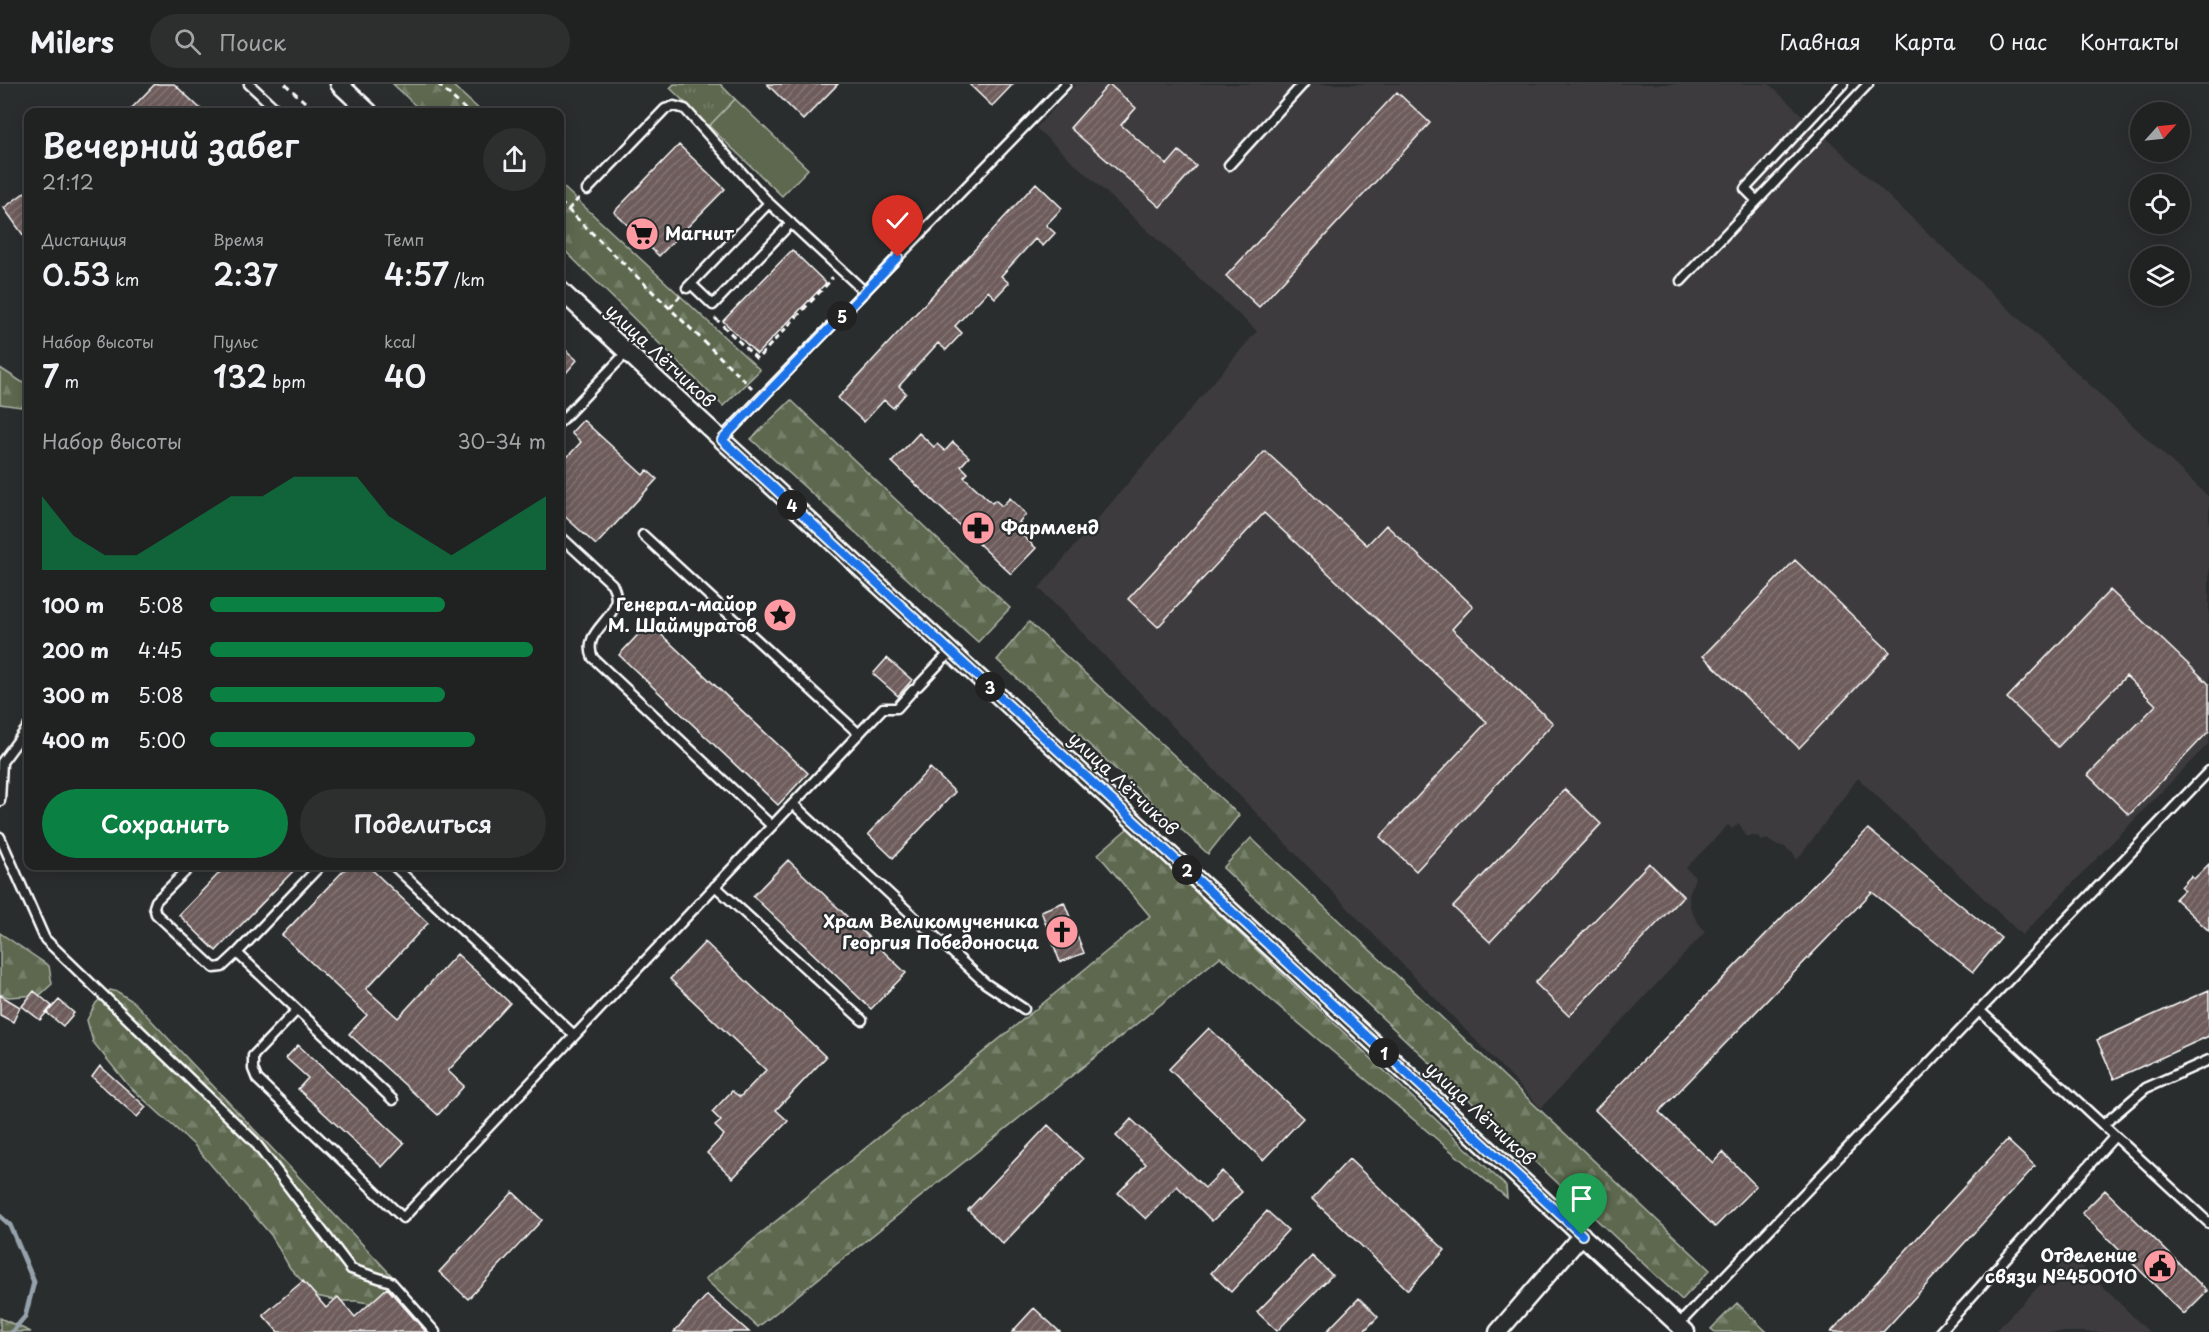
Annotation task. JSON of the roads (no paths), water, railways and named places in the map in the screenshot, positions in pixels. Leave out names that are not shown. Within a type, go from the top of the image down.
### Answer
[{"type":"street","points":[[339,84],[365,108]]},
{"type":"street","name":"улица Лётчиков","points":[[564,294],[1682,1329]]},
{"type":"street","points":[[1498,1332],[1582,1235]]},
{"type":"lane","points":[[249,84],[275,108]]},
{"type":"lane","points":[[722,440],[1066,84]]},
{"type":"lane","points":[[1229,165],[1304,84]]},
{"type":"lane","points":[[1757,201],[1745,189],[1843,84]]},
{"type":"lane","points":[[1681,281],[1868,84]]},
{"type":"lane","points":[[587,190],[665,110],[674,106],[685,110],[769,202],[865,292]]},
{"type":"lane","points":[[769,202],[689,286],[713,305],[791,223]]},
{"type":"lane","points":[[564,418],[627,352]]},
{"type":"lane","points":[[643,535],[859,734]]},
{"type":"lane","points":[[564,540],[612,585],[617,594],[616,605],[590,641],[589,649],[593,658],[772,826]]},
{"type":"lane","points":[[297,1010],[253,1056],[253,1069],[257,1079],[403,1218],[883,708],[897,708],[951,651]]},
{"type":"lane","points":[[0,801],[2,762],[24,732]]},
{"type":"lane","points":[[1682,1329],[1979,1010],[2209,771]]},
{"type":"lane","points":[[793,804],[985,983],[1024,1009]]},
{"type":"lane","points":[[0,837],[45,939],[254,1141],[351,1269],[391,1282],[435,1332]]},
{"type":"lane","points":[[187,870],[156,901],[154,908],[156,914],[214,969],[222,967],[237,953],[316,870]]},
{"type":"lane","points":[[398,870],[574,1035]]},
{"type":"lane","points":[[716,886],[862,1020]]},
{"type":"lane","points":[[237,953],[393,1100]]},
{"type":"lane","points":[[1979,1010],[2209,1223]]},
{"type":"lane","points":[[2103,1125],[2146,1088],[2209,1060]]},
{"type":"lane","points":[[1940,1332],[2115,1136]]},
{"type":"waterway","points":[[0,1216],[10,1225],[34,1282],[25,1317],[12,1332]]},
{"type":"place","name":"Магнит","points":[[642,234]]},
{"type":"place","name":"Фармленд","points":[[978,528]]},
{"type":"place","name":"Генерал-майор М. Шаймуратов","points":[[780,615]]},
{"type":"place","name":"Храм Великомученика Георгия Победоносца","points":[[1062,932]]},
{"type":"place","name":"Отделение связи №450010","points":[[2160,1266]]}]
